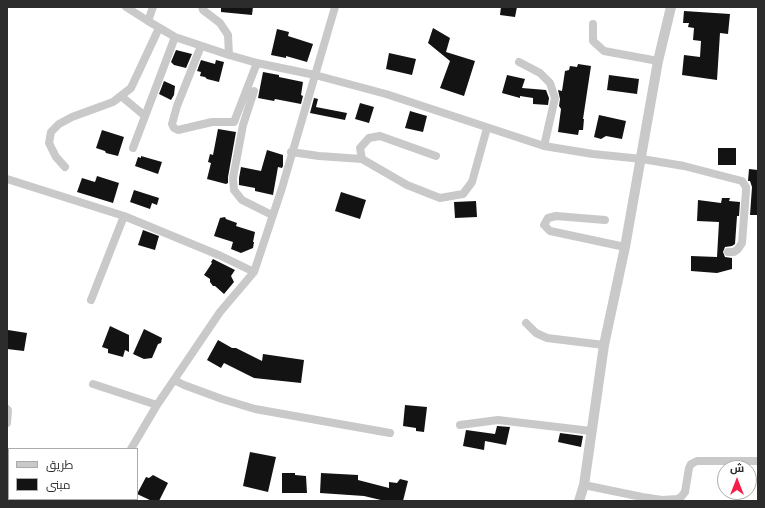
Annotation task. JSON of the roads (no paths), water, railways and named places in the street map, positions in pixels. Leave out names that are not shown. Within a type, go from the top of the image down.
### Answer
[{"type":"street","points":[[126,7],[175,37],[201,46],[257,63],[315,75],[386,94],[544,146],[593,154],[642,158],[684,166],[742,182],[746,186],[742,243],[734,252],[728,252]]},
{"type":"street","points":[[148,21],[153,7]]},
{"type":"street","points":[[202,7],[203,10],[220,23],[228,35],[229,55]]},
{"type":"street","points":[[132,448],[157,406],[220,312],[254,272],[282,188],[291,152],[335,7]]},
{"type":"street","points":[[664,32],[666,7]]},
{"type":"street","points":[[579,501],[584,485],[604,346],[642,158],[658,61],[671,7]]},
{"type":"street","points":[[594,24],[593,41],[604,51],[658,61]]},
{"type":"street","points":[[65,167],[56,157],[49,143],[51,132],[59,124],[72,117],[113,102],[131,88],[159,28]]},
{"type":"street","points":[[133,148],[175,37]]},
{"type":"street","points":[[201,46],[172,124],[174,128],[178,130],[212,122],[234,122],[257,63]]},
{"type":"street","points":[[519,62],[540,73],[550,83],[555,98],[544,146]]},
{"type":"street","points":[[254,91],[237,155],[233,178],[234,190],[242,200],[272,215]]},
{"type":"street","points":[[121,96],[145,116]]},
{"type":"street","points":[[291,152],[319,156],[362,159],[407,185],[440,198],[463,194],[472,182],[487,128]]},
{"type":"street","points":[[362,159],[360,148],[368,138],[380,136],[436,156]]},
{"type":"street","points":[[7,178],[124,216],[221,256],[254,272]]},
{"type":"street","points":[[91,300],[124,216]]},
{"type":"street","points":[[605,220],[556,216],[548,218],[544,225],[550,231],[625,246]]},
{"type":"street","points":[[526,323],[536,333],[547,338],[604,346]]},
{"type":"street","points":[[174,380],[222,399],[255,409],[390,433]]},
{"type":"street","points":[[94,384],[157,406]]},
{"type":"street","points":[[7,410],[7,423]]},
{"type":"street","points":[[460,425],[498,420],[592,431]]},
{"type":"street","points":[[584,485],[642,497],[662,500],[676,499],[681,497],[684,492],[691,464],[697,461],[758,461]]}]
